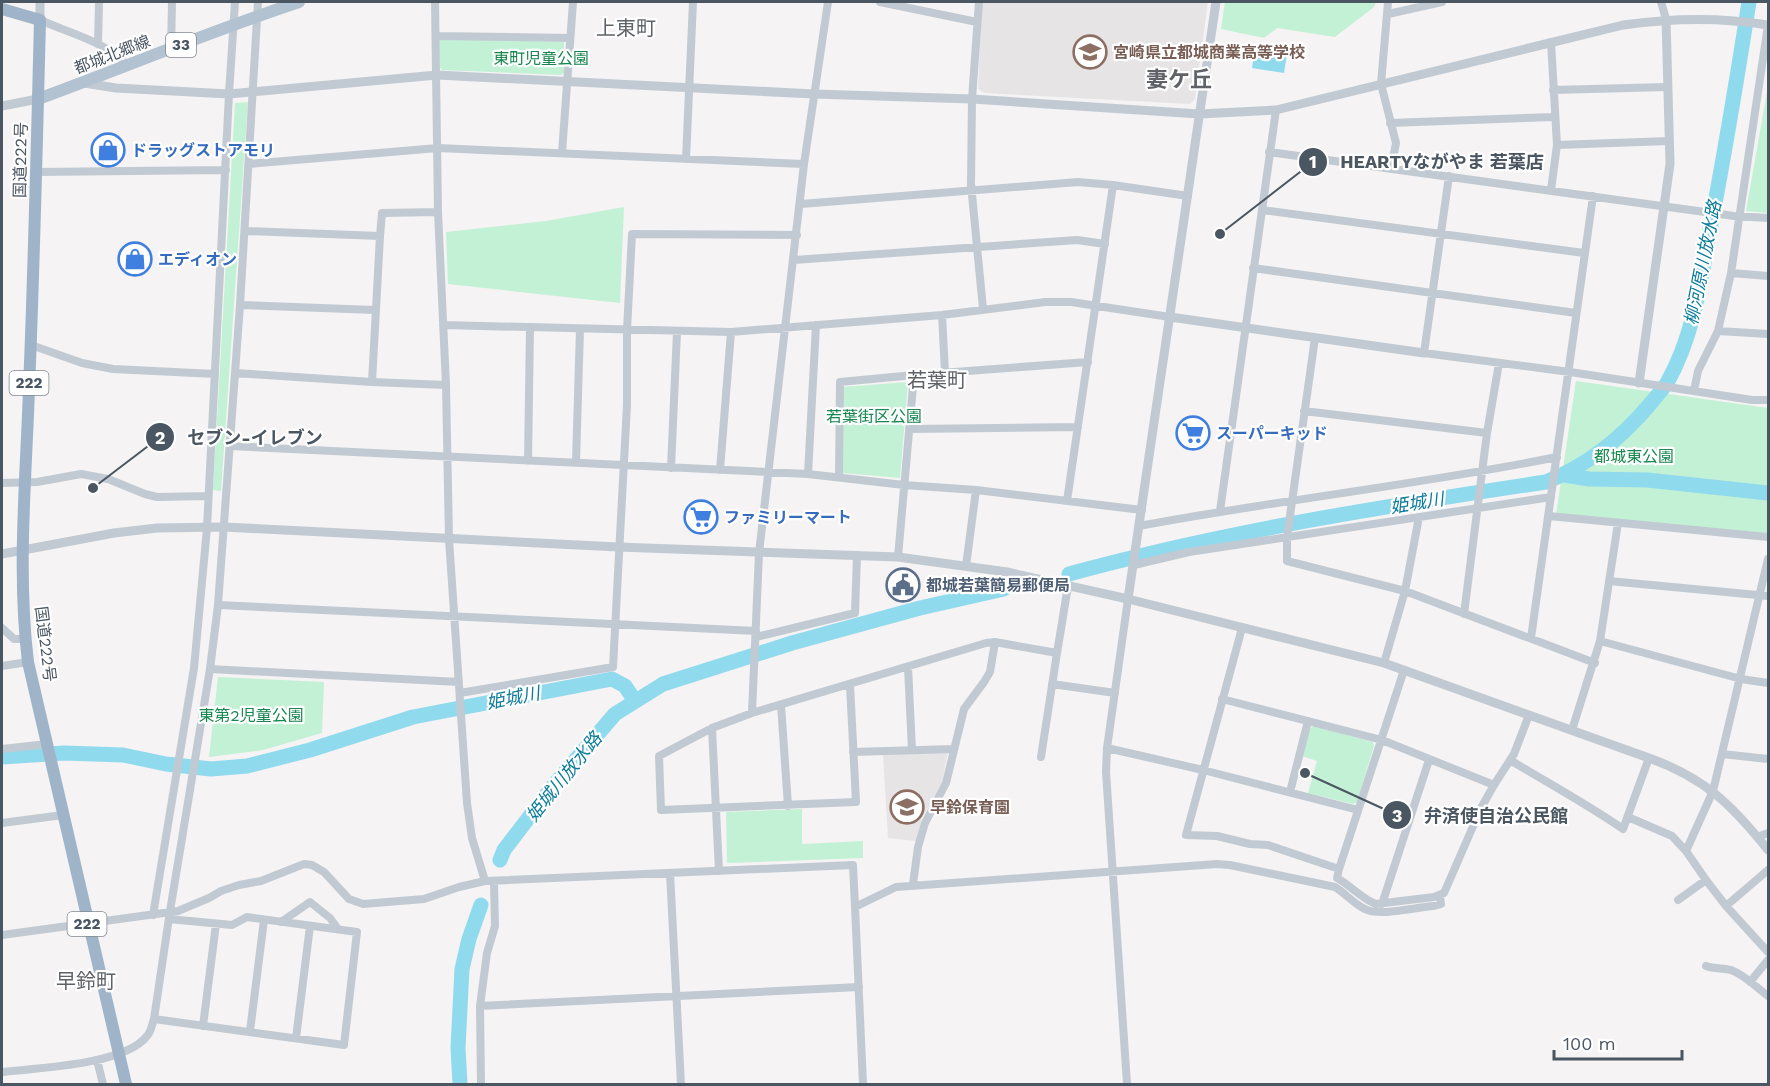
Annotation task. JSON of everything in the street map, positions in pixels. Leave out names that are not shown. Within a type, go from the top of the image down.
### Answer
[{"type":"highway","points":[[2,9],[40,20]]},
{"type":"highway","name":"国道222号","points":[[40,20],[24,550],[25,639],[28,662],[87,924],[126,1084]]},
{"type":"main road","name":"都城北郷線","points":[[38,99],[127,64],[171,50],[233,23],[299,2]]},
{"type":"street","points":[[40,2],[40,20],[118,54],[127,64]]},
{"type":"street","points":[[98,44],[99,2]]},
{"type":"street","points":[[171,50],[172,2]]},
{"type":"street","points":[[153,915],[194,668],[207,528],[229,94],[236,2]]},
{"type":"street","points":[[2,1072],[97,1060],[132,1049],[148,1036],[154,1019],[210,669],[218,605],[245,231],[258,2]]},
{"type":"street","points":[[435,2],[438,212],[446,385],[449,540],[470,824],[489,881],[495,926],[487,953],[480,1006],[481,1084]]},
{"type":"street","points":[[562,153],[573,2]]},
{"type":"street","points":[[687,159],[693,2]]},
{"type":"street","points":[[752,713],[759,553],[804,164],[828,2]]},
{"type":"street","points":[[880,2],[977,22]]},
{"type":"street","points":[[979,2],[972,99],[972,190],[983,309]]},
{"type":"street","points":[[1127,1084],[1106,772],[1107,748],[1216,2]]},
{"type":"street","points":[[1388,2],[1381,84],[1396,143],[1391,169]]},
{"type":"street","points":[[1388,14],[1442,2]]},
{"type":"street","points":[[1639,383],[1670,164],[1666,19],[1661,2]]},
{"type":"street","points":[[83,83],[116,88],[229,94],[437,75],[814,94],[972,99],[1200,114],[1276,110],[1623,25],[1666,19],[1735,20],[1768,25],[1737,216],[1731,273],[1718,331],[1698,371],[1694,391]]},
{"type":"street","points":[[436,36],[570,38]]},
{"type":"street","points":[[1551,42],[1557,145],[1551,190]]},
{"type":"street","points":[[1553,90],[1667,87]]},
{"type":"street","points":[[2,106],[38,99]]},
{"type":"street","points":[[1220,511],[1276,110]]},
{"type":"street","points":[[1390,123],[1554,117]]},
{"type":"street","points":[[1557,145],[1669,141]]},
{"type":"street","points":[[249,164],[438,147],[804,164]]},
{"type":"street","points":[[1269,152],[1737,216],[1768,218]]},
{"type":"street","points":[[37,172],[226,170]]},
{"type":"street","points":[[1424,353],[1449,176]]},
{"type":"street","points":[[801,204],[1078,182],[1188,196]]},
{"type":"street","points":[[1067,501],[1113,185]]},
{"type":"street","points":[[1531,638],[1593,196]]},
{"type":"street","points":[[1262,210],[1584,254]]},
{"type":"street","points":[[372,382],[382,213],[438,212]]},
{"type":"street","points":[[245,231],[380,236]]},
{"type":"street","points":[[461,698],[613,667],[627,405],[627,330],[632,234],[797,235]]},
{"type":"street","points":[[794,260],[1077,240],[1105,244]]},
{"type":"street","points":[[1253,268],[1576,313]]},
{"type":"street","points":[[1731,273],[1768,276]]},
{"type":"street","points":[[443,325],[730,332],[942,315],[1045,302],[1071,302],[1768,400]]},
{"type":"street","points":[[240,305],[375,310]]},
{"type":"street","points":[[942,315],[945,372]]},
{"type":"street","points":[[808,474],[816,325]]},
{"type":"street","points":[[528,461],[530,328]]},
{"type":"street","points":[[576,462],[580,329]]},
{"type":"street","points":[[1718,331],[1768,334]]},
{"type":"street","points":[[671,468],[677,332]]},
{"type":"street","points":[[720,470],[730,332]]},
{"type":"street","points":[[1315,338],[1287,537],[1287,561],[1405,591],[1595,663]]},
{"type":"street","points":[[31,345],[82,363],[113,369],[215,374]]},
{"type":"street","points":[[839,477],[840,382],[1088,362]]},
{"type":"street","points":[[1464,614],[1487,433],[1499,363]]},
{"type":"street","points":[[235,373],[446,385]]},
{"type":"street","points":[[898,556],[914,375]]},
{"type":"street","points":[[1304,411],[1487,433]]},
{"type":"street","points":[[909,429],[1078,427]]},
{"type":"street","points":[[230,446],[808,474],[904,485],[976,490],[1142,510]]},
{"type":"street","points":[[1139,528],[1220,511],[1483,472],[1557,457]]},
{"type":"street","points":[[2,483],[26,483],[81,474],[108,479],[157,497],[208,496]]},
{"type":"street","points":[[966,566],[976,490]]},
{"type":"street","points":[[1135,561],[1477,509],[1552,495]]},
{"type":"street","points":[[1549,516],[1768,537]]},
{"type":"street","points":[[1384,663],[1405,591],[1419,517]]},
{"type":"street","points":[[1572,730],[1595,663],[1600,641],[1618,523]]},
{"type":"street","points":[[2,554],[124,532],[157,528],[224,527],[449,540],[759,553],[898,556],[1007,572],[1128,599],[1384,663],[1649,758],[1692,776],[1713,791],[1768,850]]},
{"type":"street","points":[[218,605],[614,624],[756,634],[855,613],[857,555]]},
{"type":"street","points":[[1686,851],[1713,791],[1764,596],[1768,559]]},
{"type":"street","points":[[1609,581],[1764,596]]},
{"type":"street","points":[[1041,757],[1068,586]]},
{"type":"street","points":[[2,628],[14,639],[25,639]]},
{"type":"street","points":[[1242,628],[1186,835],[1217,836],[1250,844],[1268,845],[1339,868]]},
{"type":"street","points":[[1600,641],[1741,679],[1768,683]]},
{"type":"street","points":[[850,685],[856,802],[661,810],[659,756],[712,728],[752,713],[995,642],[1057,653]]},
{"type":"street","points":[[913,884],[918,847],[925,823],[946,783],[964,709],[990,672],[995,642]]},
{"type":"street","points":[[2,666],[28,662]]},
{"type":"street","points":[[908,667],[912,750]]},
{"type":"street","points":[[210,669],[459,682]]},
{"type":"street","points":[[1404,670],[1336,878],[1349,884],[1370,902],[1382,904],[1440,896],[1444,893],[1481,808],[1510,760],[1529,715]]},
{"type":"street","points":[[1052,684],[1115,693]]},
{"type":"street","points":[[1222,699],[1382,740],[1494,785]]},
{"type":"street","points":[[781,705],[788,806]]},
{"type":"street","points":[[1290,792],[1308,721]]},
{"type":"street","points":[[712,728],[718,871]]},
{"type":"street","points":[[2,749],[47,744]]},
{"type":"street","points":[[854,752],[953,748]]},
{"type":"street","points":[[1107,748],[1358,810]]},
{"type":"street","points":[[1722,754],[1768,759]]},
{"type":"street","points":[[1510,760],[1577,800],[1590,805],[1623,829],[1649,758]]},
{"type":"street","points":[[1382,904],[1429,760]]},
{"type":"street","points":[[2,823],[63,815]]},
{"type":"street","points":[[1628,817],[1672,836],[1686,851],[1726,906],[1768,952]]},
{"type":"street","points":[[1757,837],[1768,833]]},
{"type":"street","points":[[169,915],[221,891],[239,885],[261,882],[304,864],[312,865],[324,872],[349,899],[363,904],[424,898],[459,886],[489,881],[853,865],[863,1084]]},
{"type":"street","points":[[855,907],[896,887],[913,884],[1112,870],[1230,865],[1335,886],[1363,909],[1376,913],[1442,904],[1440,896]]},
{"type":"street","points":[[1726,906],[1768,870]]},
{"type":"street","points":[[670,873],[681,1084]]},
{"type":"street","points":[[1678,900],[1706,879]]},
{"type":"street","points":[[280,922],[310,902],[330,918],[338,929]]},
{"type":"street","points":[[2,934],[153,915],[169,915],[232,925],[247,917],[357,932],[344,1045],[154,1019]]},
{"type":"street","points":[[250,1032],[264,920]]},
{"type":"street","points":[[203,1026],[216,924]]},
{"type":"street","points":[[296,1038],[310,926]]},
{"type":"street","points":[[1750,982],[1768,960]]},
{"type":"street","points":[[1706,966],[1730,970],[1768,996]]},
{"type":"street","points":[[480,1006],[677,994],[859,987]]},
{"type":"street","points":[[97,1060],[102,1084]]},
{"type":"shaded area","name":"宮崎県立都城商業高等学校","points":[[982,2],[1208,2],[1195,99],[1190,104],[985,93],[978,89]]},
{"type":"shaded area","name":"早鈴保育園","points":[[948,751],[942,782],[922,818],[916,841],[888,838],[883,754]]},
{"type":"green space","points":[[1225,2],[1376,2],[1374,7],[1335,37],[1277,28],[1264,38],[1221,29]]},
{"type":"green space","name":"東町児童公園","points":[[442,38],[564,42],[564,73],[561,75],[442,70],[439,40]]},
{"type":"green space","points":[[1768,86],[1768,213],[1746,211]]},
{"type":"green space","points":[[248,102],[221,491],[213,490],[235,103]]},
{"type":"green space","points":[[624,207],[620,303],[448,284],[446,232],[546,221]]},
{"type":"green space","name":"都城東公園","points":[[1576,381],[1768,408],[1768,533],[1556,515]]},
{"type":"green space","name":"若葉街区公園","points":[[908,382],[900,478],[843,473],[843,387]]},
{"type":"green space","name":"東第2児童公園","points":[[218,677],[324,682],[322,733],[263,750],[209,757]]},
{"type":"green space","points":[[1314,726],[1373,742],[1374,746],[1357,802],[1353,804],[1308,793],[1317,761],[1302,756],[1309,729]]},
{"type":"green space","points":[[802,809],[802,844],[863,841],[863,858],[727,863],[726,812]]},
{"type":"water","points":[[1255,49],[1287,54],[1284,73],[1252,68]]},
{"type":"waterway","name":"柳河原川放水路","points":[[1069,574],[1247,532],[1366,510],[1546,482],[1576,468],[1615,440],[1639,417],[1667,383],[1676,366],[1689,329],[1702,273],[1749,2]]},
{"type":"waterway","name":"姫城川","points":[[1565,475],[1589,479],[1647,480],[1768,493]]},
{"type":"waterway","name":"姫城川","points":[[500,860],[504,850],[553,786],[615,714],[663,684],[792,643],[920,608],[1004,589]]},
{"type":"waterway","name":"姫城川","points":[[2,757],[64,753],[123,755],[166,764],[211,769],[247,766],[310,750],[413,717],[612,679],[625,686],[635,701]]},
{"type":"waterway","name":"姫城川放水路","points":[[460,1084],[458,1048],[462,969],[469,939],[481,905]]},
{"type":"place","name":"宮崎県立都城商業高等学校","points":[[1090,52]]},
{"type":"place","name":"ドラッグストアモリ","points":[[108,150]]},
{"type":"place","name":"HEARTYながやま 若葉店","points":[[1220,234]]},
{"type":"place","name":"エディオン","points":[[135,259]]},
{"type":"place","name":"スーパーキッド","points":[[1193,433]]},
{"type":"place","name":"セブン-イレブン","points":[[93,488]]},
{"type":"place","name":"ファミリーマート","points":[[701,517]]},
{"type":"place","name":"都城若葉簡易郵便局","points":[[903,585]]},
{"type":"place","name":"弁済使自治公民館","points":[[1305,773]]},
{"type":"place","name":"早鈴保育園","points":[[907,807]]},
{"type":"district","name":"上東町","points":[[626,28]]},
{"type":"district","name":"妻ケ丘","points":[[1179,79]]},
{"type":"district","name":"若葉町","points":[[937,380]]},
{"type":"district","name":"早鈴町","points":[[86,981]]}]
